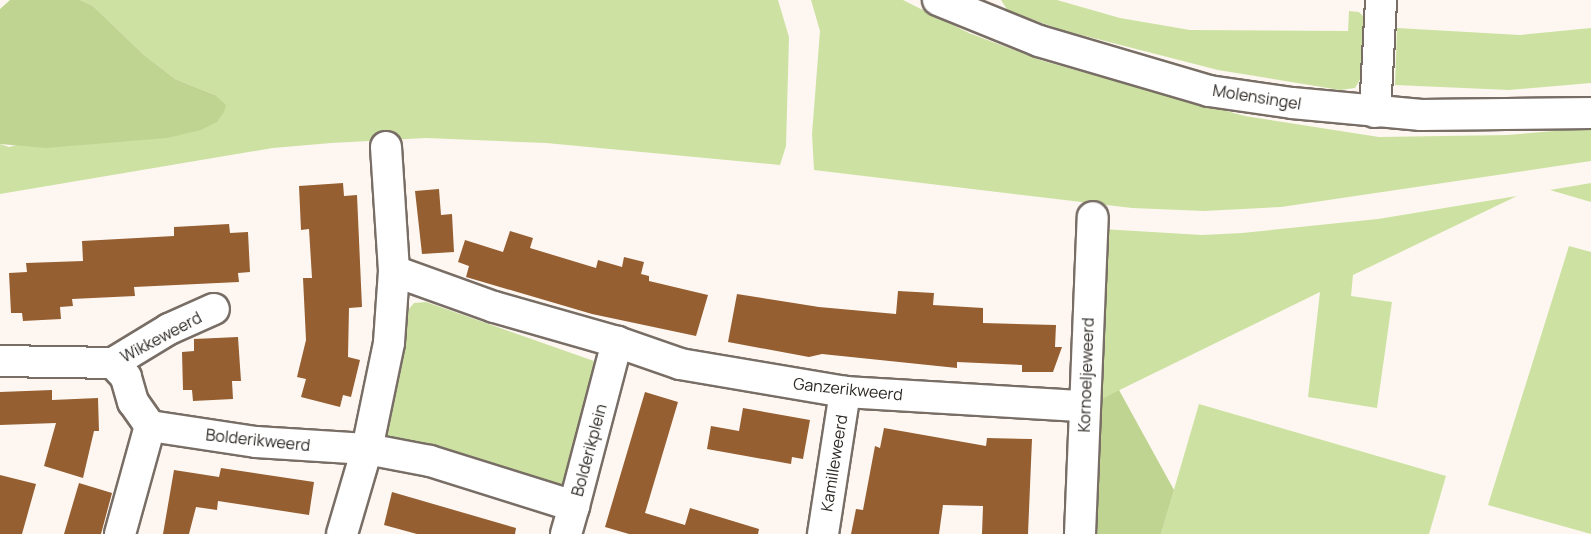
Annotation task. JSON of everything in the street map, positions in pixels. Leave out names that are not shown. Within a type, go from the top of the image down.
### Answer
[{"type":"street","name":"Molensingel","points":[[938,0],[1039,41],[1209,91],[1375,112],[1486,117],[1591,112]]},
{"type":"street","points":[[1375,112],[1380,0]]},
{"type":"street","points":[[342,534],[367,449],[389,343],[394,271],[386,147]]},
{"type":"street","name":"Kornoeljeweerd","points":[[1080,534],[1093,217]]},
{"type":"street","points":[[394,271],[494,307],[617,342]]},
{"type":"street","name":"Wikkeweerd","points":[[150,426],[133,402],[126,377],[113,363],[169,329],[214,309]]},
{"type":"street","name":"Ganzerikweerd","points":[[617,342],[680,364],[845,392],[1084,406]]},
{"type":"street","name":"Bolderikplein","points":[[367,449],[430,461],[570,520],[617,342]]},
{"type":"street","points":[[0,361],[113,363]]},
{"type":"street","name":"Kamilleweerd","points":[[823,534],[845,392]]},
{"type":"street","points":[[120,534],[150,426]]},
{"type":"street","name":"Bolderikweerd","points":[[150,426],[256,442],[367,449]]},
{"type":"green space","points":[[10,0],[80,0],[93,6],[143,54],[175,79],[215,95],[226,105],[224,112],[217,122],[201,130],[167,138],[46,148],[0,144],[0,9]]},
{"type":"green space","points":[[80,0],[778,0],[789,37],[786,146],[780,165],[546,143],[426,138],[331,143],[273,148],[0,194],[0,144],[9,147],[215,95],[175,79],[143,54],[93,6]]},
{"type":"green space","points":[[811,0],[903,0],[969,33],[1043,61],[1245,116],[1379,137],[1507,135],[1591,128],[1591,161],[1281,207],[1204,211],[1132,208],[814,170],[812,134],[820,31]]},
{"type":"green space","points":[[1001,0],[1057,0],[1120,18],[1190,30],[1348,31],[1349,11],[1359,12],[1366,19],[1364,73],[1355,88],[1340,90],[1218,70],[1062,30],[1008,11]]},
{"type":"green space","points":[[1397,28],[1520,35],[1591,28],[1591,83],[1509,90],[1395,85]]},
{"type":"green space","points":[[1591,183],[1591,202],[1550,190]]},
{"type":"green space","points":[[1517,196],[1353,275],[1351,296],[1392,302],[1377,408],[1308,397],[1320,292],[1095,402],[1102,229],[1202,235],[1242,233],[1378,219]]},
{"type":"green space","points":[[1569,246],[1591,252],[1591,534],[1488,505]]},
{"type":"green space","points":[[426,302],[594,361],[591,384],[561,489],[386,440],[384,435],[409,309],[414,303]]},
{"type":"green space","points":[[1119,390],[1174,490],[1161,534],[1094,534],[1095,402]]},
{"type":"green space","points":[[1199,404],[1446,476],[1429,534],[1161,534]]},
{"type":"building","points":[[343,183],[344,196],[357,195],[362,307],[349,308],[348,357],[360,360],[351,397],[343,395],[340,407],[301,397],[306,379],[297,377],[306,340],[303,278],[312,278],[309,229],[301,230],[299,186]]},
{"type":"building","points":[[439,189],[441,215],[452,214],[454,252],[422,254],[415,191]]},
{"type":"building","points":[[229,224],[230,233],[248,232],[250,272],[238,273],[239,282],[134,287],[135,296],[72,299],[73,306],[60,307],[61,319],[23,321],[22,313],[11,313],[9,273],[27,272],[26,263],[83,261],[82,241],[174,236],[174,227]]},
{"type":"building","points":[[510,231],[533,238],[530,248],[596,268],[598,260],[622,267],[624,257],[644,262],[641,274],[649,276],[649,281],[708,295],[696,336],[592,314],[466,277],[469,266],[458,262],[465,240],[503,252]]},
{"type":"building","points":[[898,291],[934,293],[933,305],[983,308],[983,323],[1056,325],[1055,347],[1062,347],[1053,372],[1022,372],[1022,365],[957,362],[957,368],[822,354],[809,357],[728,342],[737,294],[819,307],[896,314]]},
{"type":"building","points":[[238,337],[241,381],[232,381],[233,399],[193,401],[192,390],[183,390],[182,352],[194,351],[194,339]]},
{"type":"building","points":[[52,390],[52,400],[98,398],[99,431],[94,431],[83,478],[44,466],[56,423],[0,425],[0,392]]},
{"type":"building","points":[[645,392],[678,402],[645,513],[685,525],[690,508],[759,529],[758,534],[629,534],[605,527]]},
{"type":"building","points":[[743,408],[810,420],[803,459],[792,457],[791,464],[707,449],[711,426],[739,431]]},
{"type":"building","points":[[884,428],[986,446],[987,438],[1032,439],[1028,534],[982,534],[983,506],[943,505],[939,534],[851,534],[856,509],[863,510],[875,446],[880,448]]},
{"type":"building","points":[[221,468],[314,482],[309,515],[218,501],[217,510],[196,507],[189,534],[163,534],[174,470],[219,477]]},
{"type":"building","points":[[0,475],[36,484],[22,534],[0,534]]},
{"type":"building","points":[[79,483],[112,493],[101,534],[64,534]]},
{"type":"building","points":[[392,492],[516,528],[515,534],[417,534],[384,525]]}]
